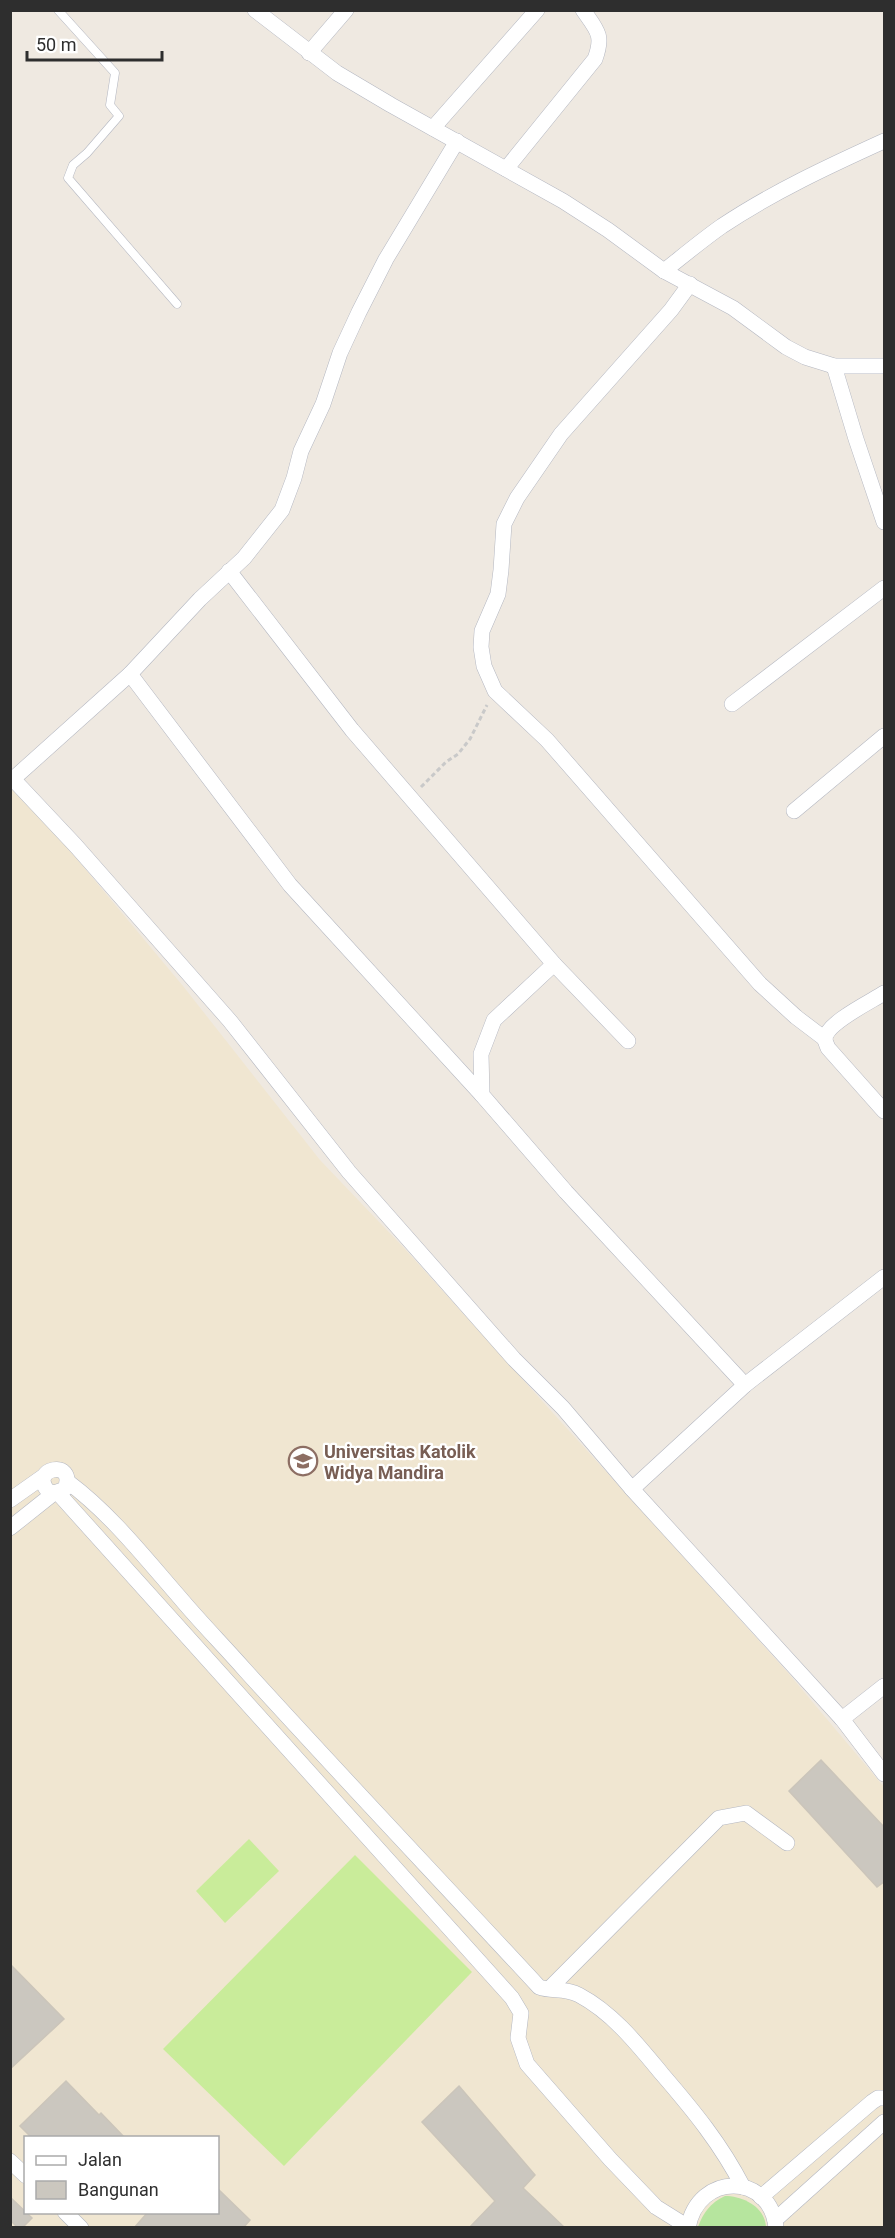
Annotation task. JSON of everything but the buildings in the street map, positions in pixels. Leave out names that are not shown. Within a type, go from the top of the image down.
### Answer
[{"type":"street","points":[[255,10],[337,73],[599,224],[664,271],[732,308],[786,347],[805,357],[834,366],[885,366]]},
{"type":"street","points":[[309,53],[346,10]]},
{"type":"street","points":[[433,128],[537,10]]},
{"type":"street","points":[[506,169],[595,59],[600,46],[600,38],[597,29],[583,10]]},
{"type":"street","points":[[457,141],[397,241],[359,312],[340,353],[323,404],[301,451],[282,510],[244,558],[130,674],[13,779],[76,846],[230,1021],[349,1172],[514,1359],[563,1408],[632,1489],[842,1719],[885,1774]]},
{"type":"street","points":[[664,271],[722,226],[817,171],[885,141]]},
{"type":"street","points":[[690,284],[671,310],[561,434],[526,484],[504,524],[498,594],[482,631],[481,647],[484,666],[495,691],[547,740],[760,984],[796,1017],[825,1039],[828,1048],[885,1111]]},
{"type":"street","points":[[834,366],[885,522]]},
{"type":"street","points":[[229,571],[345,722],[554,964],[628,1041]]},
{"type":"street","points":[[732,704],[885,588]]},
{"type":"street","points":[[130,674],[290,885],[482,1095],[566,1192],[745,1385]]},
{"type":"street","points":[[794,811],[885,736]]},
{"type":"street","points":[[482,1095],[481,1054],[494,1020],[554,964]]},
{"type":"street","points":[[825,1039],[828,1031],[839,1020],[885,993]]},
{"type":"street","points":[[632,1489],[745,1385],[885,1277]]},
{"type":"street","points":[[10,1500],[49,1471],[61,1470],[66,1475],[60,1490],[10,1528]]},
{"type":"street","points":[[44,1476],[45,1487],[80,1491],[142,1552],[183,1602],[334,1768],[539,1987],[566,1989],[609,2016],[642,2050],[695,2113],[728,2157],[743,2187]]},
{"type":"street","points":[[60,1490],[512,1998],[520,2013],[518,2038],[527,2064],[610,2160],[656,2207],[688,2227],[690,2216],[702,2197],[722,2187],[743,2187],[761,2197],[768,2204],[775,2224],[885,2122]]},
{"type":"street","points":[[842,1719],[885,1686]]},
{"type":"street","points":[[550,1989],[719,1818],[746,1813],[787,1843]]},
{"type":"street","points":[[761,2197],[872,2102],[878,2098],[885,2098]]},
{"type":"street","points":[[10,2162],[24,2174]]},
{"type":"street","points":[[67,2214],[81,2228]]},
{"type":"lane","points":[[58,10],[115,73],[110,105],[119,116],[87,153],[73,165],[68,178],[177,304]]},
{"type":"path","points":[[410,795],[458,754],[470,739],[495,691]]},
{"type":"shaded area","name":"Universitas Katolik Widya Mandira","points":[[10,779],[183,986],[320,1160],[403,1247],[789,1674],[884,1787],[884,2227],[11,2227]]},
{"type":"green space","points":[[249,1839],[279,1871],[225,1923],[196,1891]]},
{"type":"green space","points":[[355,1855],[472,1972],[284,2166],[163,2049]]},
{"type":"green space","points":[[725,2196],[739,2198],[752,2204],[762,2214],[766,2227],[698,2227],[708,2209]]},
{"type":"place","name":"Universitas Katolik Widya Mandira","points":[[303,1461]]}]
